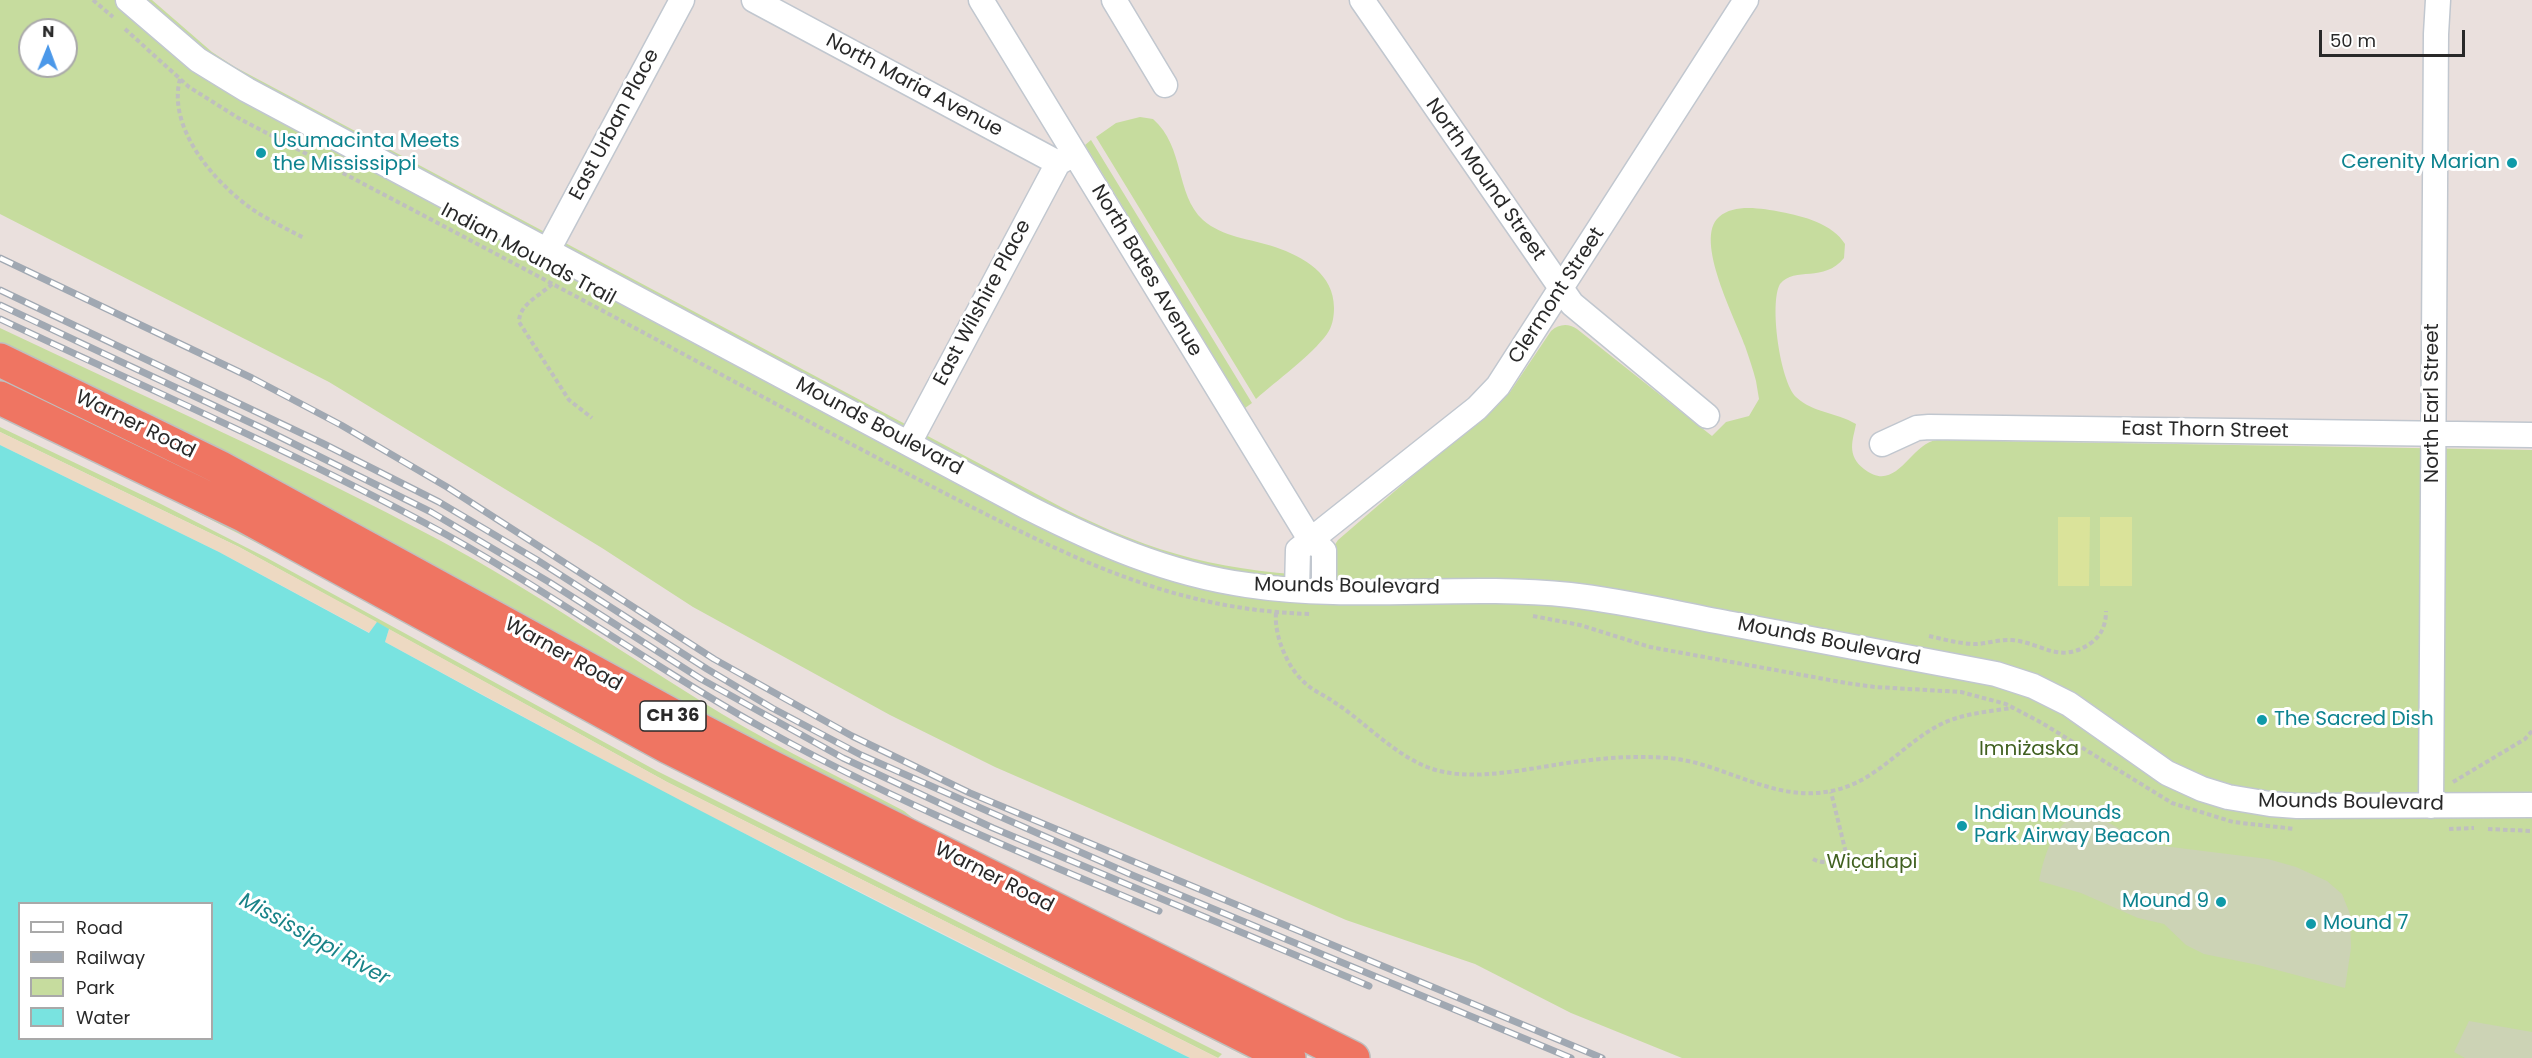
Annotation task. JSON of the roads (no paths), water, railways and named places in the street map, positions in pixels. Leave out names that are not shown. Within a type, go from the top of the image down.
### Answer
[{"type":"highway","name":"Warner Road","points":[[0,360],[219,467],[771,767],[1353,1058]]},
{"type":"highway","name":"Warner Road","points":[[0,398],[245,516],[668,747],[1289,1058]]},
{"type":"street","name":"East Urban Place","points":[[548,250],[682,0]]},
{"type":"street","name":"North Maria Avenue","points":[[754,0],[1066,159]]},
{"type":"street","name":"North Bates Avenue","points":[[981,0],[1066,159],[1312,542]]},
{"type":"street","points":[[1114,0],[1165,85]]},
{"type":"street","name":"North Mound Street","points":[[1362,0],[1561,290],[1583,315],[1707,416]]},
{"type":"street","name":"Clermont Street","points":[[1297,590],[1298,550],[1312,542],[1488,398],[1561,290],[1746,0]]},
{"type":"street","name":"North Earl Street","points":[[2431,806],[2438,0]]},
{"type":"street","name":"Mounds Boulevard","points":[[139,3],[198,60],[227,79],[1049,518],[1123,552],[1196,576],[1246,585],[1324,591],[1485,590],[1571,596],[1989,673],[2021,681],[2058,698],[2093,720],[2157,768],[2215,793],[2254,802],[2297,806],[2532,805]]},
{"type":"street","name":"East Wilshire Place","points":[[909,443],[1066,159]]},
{"type":"street","name":"East Thorn Street","points":[[1882,444],[1917,428],[1929,427],[2532,435]]},
{"type":"street","points":[[1312,542],[1324,551],[1324,591]]},
{"type":"water","name":"Mississippi River","points":[[0,445],[219,552],[369,633],[377,622],[389,629],[385,642],[584,750],[987,957],[1190,1058],[0,1058]]},
{"type":"railway","points":[[0,258],[252,378],[341,425],[447,487],[714,659],[852,736],[970,793],[1602,1058]]},
{"type":"railway","points":[[0,290],[322,443],[439,502],[537,560],[772,708],[861,755],[1132,875],[1571,1058]]},
{"type":"railway","points":[[0,305],[264,429],[431,512],[549,582],[701,679],[843,758],[993,828],[1369,986]]},
{"type":"railway","points":[[0,319],[267,444],[425,523],[510,572],[676,677],[809,753],[957,825],[1159,911]]},
{"type":"place","name":"Usumacinta Meets the Mississippi","points":[[261,153]]},
{"type":"place","name":"Cerenity Marian","points":[[2512,163]]},
{"type":"place","name":"The Sacred Dish","points":[[2262,720]]},
{"type":"place","name":"Indian Mounds Park Airway Beacon","points":[[1962,826]]},
{"type":"place","name":"Mound 9","points":[[2221,902]]},
{"type":"place","name":"Mound 7","points":[[2311,924]]},
{"type":"park label","name":"Imniżaska","points":[[2029,750]]},
{"type":"park label","name":"Wic̣aḣapi","points":[[1872,863]]}]
